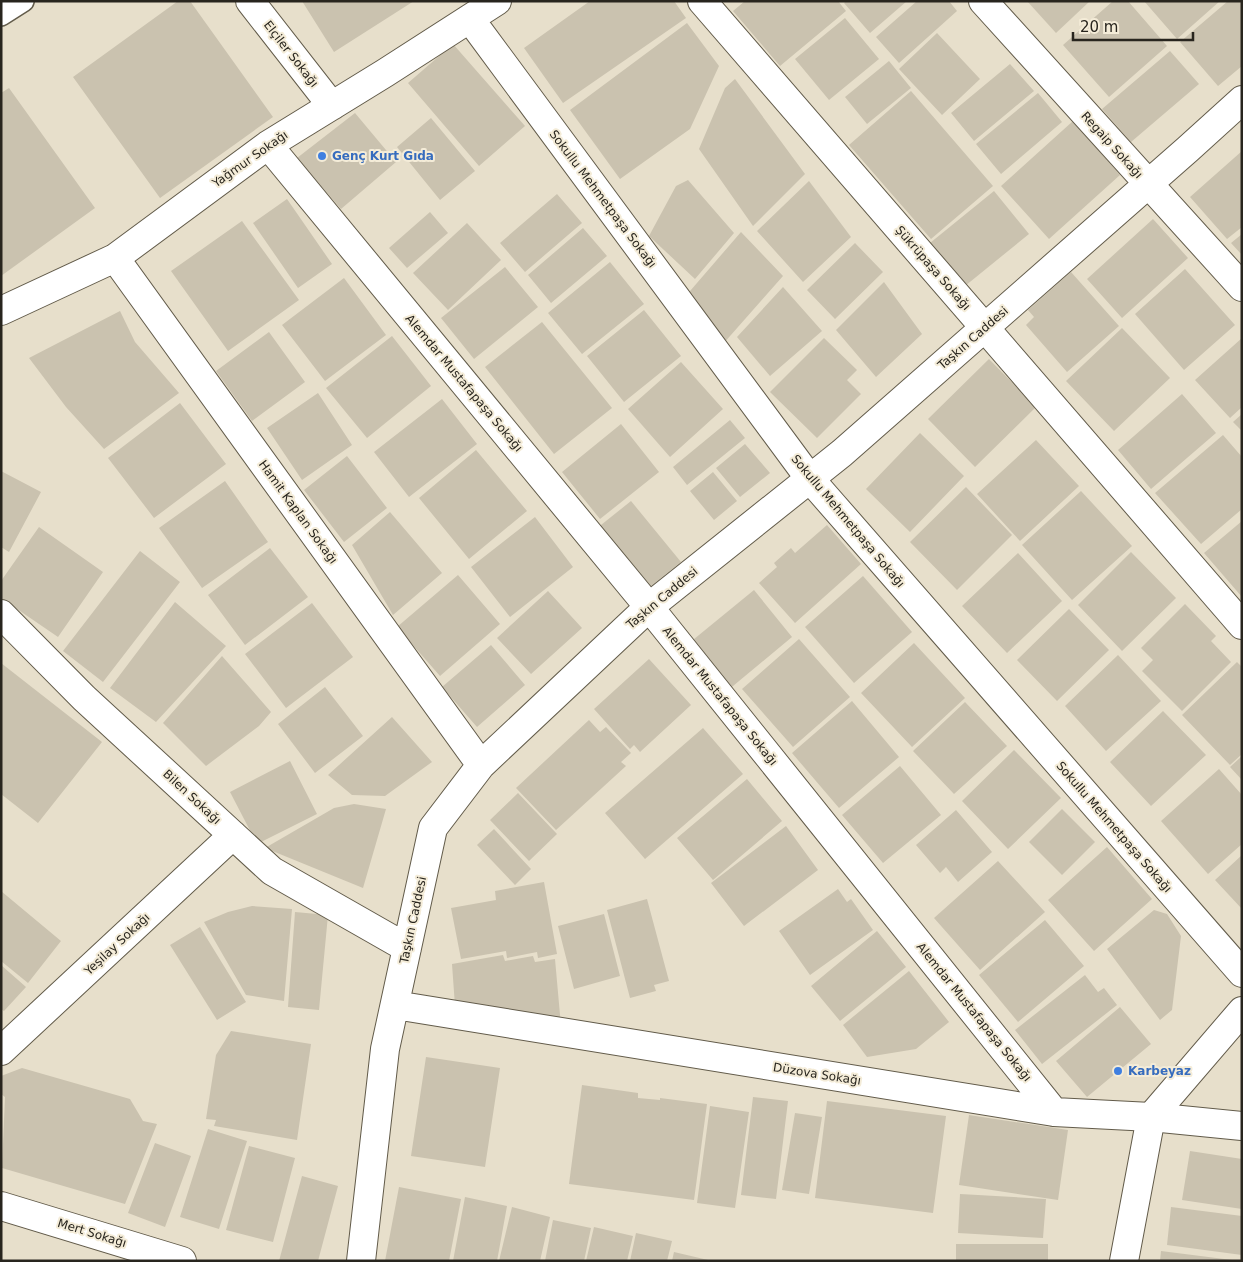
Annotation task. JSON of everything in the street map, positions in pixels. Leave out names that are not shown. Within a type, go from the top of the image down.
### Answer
[{"type":"street","name":"Elçiler Sokağı","points":[[250,1],[332,106]]},
{"type":"street","name":"Yağmur Sokağı","points":[[1,311],[115,258],[268,145],[497,1]]},
{"type":"street","name":"Şükrüpaşa Sokağı","points":[[702,1],[1242,625]]},
{"type":"street","name":"Regaip Sokağı","points":[[983,1],[1242,288]]},
{"type":"street","name":"Sokullu Mehmetpaşa Sokağı","points":[[470,19],[810,479],[1242,973]]},
{"type":"street","name":"Taşkın Caddesi","points":[[360,1261],[385,1049],[433,828],[481,765],[649,607],[810,479],[1148,185],[1242,100]]},
{"type":"street","name":"Alemdar Mustafapaşa Sokağı","points":[[268,145],[649,607],[1054,1112]]},
{"type":"street","name":"Hamit Kaplan Sokağı","points":[[115,258],[481,765]]},
{"type":"street","name":"Bilen Sokağı","points":[[1,614],[84,698],[272,871],[407,948]]},
{"type":"street","name":"Yeşilay Sokağı","points":[[1,1051],[233,835]]},
{"type":"street","name":"Düzova Sokağı","points":[[395,1005],[1054,1112],[1151,1117],[1242,1126]]},
{"type":"street","points":[[1124,1261],[1151,1117],[1242,1011]]},
{"type":"street","name":"Mert Sokağı","points":[[1,1206],[182,1261]]},
{"type":"lane","points":[[1,15],[23,1]]},
{"type":"building","points":[[178,1],[190,1],[273,117],[160,198],[73,77]]},
{"type":"building","points":[[302,1],[414,1],[334,52]]},
{"type":"building","points":[[590,1],[674,1],[686,18],[563,103],[524,48]]},
{"type":"building","points":[[745,1],[838,1],[846,11],[780,66],[733,11]]},
{"type":"building","points":[[846,1],[907,1],[870,33],[844,3]]},
{"type":"building","points":[[917,1],[949,1],[957,11],[899,63],[876,37]]},
{"type":"building","points":[[1027,1],[1090,1],[1056,33]]},
{"type":"building","points":[[1113,1],[1128,1],[1167,46],[1109,97],[1063,45]]},
{"type":"building","points":[[1144,1],[1220,1],[1177,39]]},
{"type":"building","points":[[1228,1],[1242,1],[1242,66],[1218,86],[1180,42]]},
{"type":"building","points":[[845,18],[879,59],[829,100],[795,59]]},
{"type":"building","points":[[687,23],[719,66],[690,129],[620,179],[570,110]]},
{"type":"building","points":[[937,33],[980,79],[942,115],[899,69]]},
{"type":"building","points":[[453,44],[525,126],[479,166],[408,83]]},
{"type":"building","points":[[1170,51],[1199,84],[1131,142],[1102,109]]},
{"type":"building","points":[[889,61],[911,88],[867,124],[845,97]]},
{"type":"building","points":[[1010,64],[1034,91],[974,141],[951,113]]},
{"type":"building","points":[[735,79],[805,174],[753,226],[699,149],[725,88]]},
{"type":"building","points":[[9,88],[95,208],[1,276],[1,93]]},
{"type":"building","points":[[911,91],[993,186],[931,239],[849,145]]},
{"type":"building","points":[[1038,93],[1062,122],[1001,174],[976,144]]},
{"type":"building","points":[[355,113],[396,162],[341,209],[297,158]]},
{"type":"building","points":[[431,118],[475,171],[440,200],[397,147]]},
{"type":"building","points":[[1073,121],[1120,175],[1049,239],[1001,186]]},
{"type":"building","points":[[1242,151],[1242,227],[1227,239],[1190,197]]},
{"type":"building","points":[[688,180],[734,233],[695,279],[649,236],[676,186]]},
{"type":"building","points":[[809,181],[851,237],[803,282],[757,231]]},
{"type":"building","points":[[994,191],[1029,234],[965,286],[930,243]]},
{"type":"building","points":[[557,194],[582,223],[525,272],[500,243]]},
{"type":"building","points":[[287,199],[332,264],[298,288],[253,223]]},
{"type":"building","points":[[430,212],[448,233],[407,268],[389,248]]},
{"type":"building","points":[[1153,219],[1188,258],[1122,318],[1087,279]]},
{"type":"building","points":[[242,221],[299,300],[228,351],[171,271]]},
{"type":"building","points":[[467,223],[501,260],[448,310],[413,273]]},
{"type":"building","points":[[583,228],[607,256],[551,303],[528,275]]},
{"type":"building","points":[[741,232],[783,276],[723,344],[684,298]]},
{"type":"building","points":[[1242,234],[1242,255],[1231,243]]},
{"type":"building","points":[[855,243],[883,272],[835,319],[807,290]]},
{"type":"building","points":[[610,262],[644,304],[582,354],[548,313]]},
{"type":"building","points":[[505,267],[538,307],[474,359],[441,318]]},
{"type":"building","points":[[1185,269],[1235,325],[1184,370],[1135,314]]},
{"type":"building","points":[[1071,272],[1119,326],[1067,372],[1026,325],[1034,317],[1028,310]]},
{"type":"building","points":[[344,278],[386,335],[325,381],[282,325]]},
{"type":"building","points":[[884,282],[922,334],[876,377],[836,330]]},
{"type":"building","points":[[783,287],[822,331],[770,376],[737,337]]},
{"type":"building","points":[[644,310],[681,356],[624,402],[587,356]]},
{"type":"building","points":[[120,311],[135,342],[179,393],[104,449],[66,407],[29,358]]},
{"type":"building","points":[[542,322],[612,408],[554,454],[485,367]]},
{"type":"building","points":[[1122,328],[1170,378],[1114,431],[1066,381]]},
{"type":"building","points":[[269,332],[305,382],[252,421],[216,371]]},
{"type":"building","points":[[392,336],[431,386],[367,438],[326,388]]},
{"type":"building","points":[[824,338],[857,370],[847,380],[861,394],[817,438],[770,392]]},
{"type":"building","points":[[1242,338],[1242,407],[1230,418],[1195,380]]},
{"type":"building","points":[[989,359],[1036,407],[975,467],[928,419]]},
{"type":"building","points":[[681,362],[723,409],[670,457],[628,409]]},
{"type":"building","points":[[318,393],[352,445],[302,480],[267,428]]},
{"type":"building","points":[[1182,394],[1216,433],[1151,489],[1118,450]]},
{"type":"building","points":[[442,399],[477,444],[409,497],[374,452]]},
{"type":"building","points":[[180,403],[226,464],[154,518],[108,458]]},
{"type":"building","points":[[1242,414],[1242,431],[1233,422]]},
{"type":"building","points":[[730,420],[745,438],[687,485],[673,467]]},
{"type":"building","points":[[621,424],[659,472],[600,519],[562,472]]},
{"type":"building","points":[[920,433],[964,476],[910,532],[866,489]]},
{"type":"building","points":[[1223,435],[1242,457],[1242,509],[1201,544],[1155,493]]},
{"type":"building","points":[[1036,440],[1079,486],[1020,541],[977,494]]},
{"type":"building","points":[[745,444],[770,473],[740,497],[716,468]]},
{"type":"building","points":[[476,450],[527,511],[469,559],[419,498]]},
{"type":"building","points":[[347,456],[387,508],[344,542],[304,490]]},
{"type":"building","points":[[1,471],[41,492],[9,552],[1,547]]},
{"type":"building","points":[[713,472],[737,501],[714,520],[690,491]]},
{"type":"building","points":[[225,481],[268,542],[202,588],[159,528]]},
{"type":"building","points":[[966,487],[1012,535],[957,590],[910,542]]},
{"type":"building","points":[[1081,491],[1132,546],[1072,600],[1022,545]]},
{"type":"building","points":[[631,501],[681,562],[646,590],[596,529]]},
{"type":"building","points":[[390,512],[442,573],[393,615],[352,545]]},
{"type":"building","points":[[535,517],[573,567],[510,617],[471,567]]},
{"type":"building","points":[[1242,521],[1242,597],[1204,553]]},
{"type":"building","points":[[827,525],[861,564],[795,623],[759,583],[777,567],[774,563],[791,548],[795,553]]},
{"type":"building","points":[[39,527],[103,572],[58,637],[1,598],[1,581]]},
{"type":"building","points":[[270,548],[308,597],[245,645],[208,595]]},
{"type":"building","points":[[140,551],[180,582],[103,682],[63,651]]},
{"type":"building","points":[[1131,552],[1176,598],[1122,651],[1078,605]]},
{"type":"building","points":[[1018,553],[1062,601],[1007,653],[962,606]]},
{"type":"building","points":[[458,575],[500,624],[440,676],[397,627]]},
{"type":"building","points":[[863,576],[912,632],[854,683],[805,627]]},
{"type":"building","points":[[754,590],[792,637],[727,691],[688,644]]},
{"type":"building","points":[[548,591],[582,628],[531,674],[497,638]]},
{"type":"building","points":[[175,602],[226,646],[156,722],[110,688]]},
{"type":"building","points":[[312,603],[353,657],[286,708],[245,654]]},
{"type":"building","points":[[1185,604],[1216,636],[1211,641],[1231,662],[1182,711],[1142,671],[1153,660],[1141,648]]},
{"type":"building","points":[[1069,609],[1109,650],[1057,701],[1017,660]]},
{"type":"building","points":[[799,639],[850,697],[793,747],[742,689]]},
{"type":"building","points":[[914,643],[965,698],[912,747],[861,693]]},
{"type":"building","points":[[491,645],[525,685],[477,727],[442,687]]},
{"type":"building","points":[[1118,655],[1161,701],[1106,751],[1065,706]]},
{"type":"building","points":[[222,656],[271,712],[259,726],[206,766],[163,723]]},
{"type":"building","points":[[649,659],[691,705],[640,752],[634,745],[630,749],[594,709]]},
{"type":"building","points":[[1237,662],[1242,667],[1242,754],[1230,765],[1182,715]]},
{"type":"building","points":[[1,663],[102,742],[38,823],[1,794]]},
{"type":"building","points":[[325,687],[363,736],[315,773],[278,724]]},
{"type":"building","points":[[852,701],[899,757],[839,808],[792,753]]},
{"type":"building","points":[[965,702],[1007,746],[954,794],[913,751]]},
{"type":"building","points":[[1163,711],[1206,755],[1151,806],[1110,762]]},
{"type":"building","points":[[392,717],[432,762],[385,796],[352,795],[328,775]]},
{"type":"building","points":[[589,720],[600,732],[606,727],[631,753],[621,762],[626,766],[556,830],[516,788]]},
{"type":"building","points":[[703,728],[743,774],[645,859],[605,813]]},
{"type":"building","points":[[1014,750],[1061,798],[1008,849],[962,801]]},
{"type":"building","points":[[1242,756],[1242,780],[1230,767]]},
{"type":"building","points":[[290,761],[317,814],[257,844],[230,792]]},
{"type":"building","points":[[900,766],[941,815],[883,863],[842,815]]},
{"type":"building","points":[[1219,769],[1242,795],[1242,844],[1208,874],[1161,821]]},
{"type":"building","points":[[747,779],[782,821],[713,880],[677,838]]},
{"type":"building","points":[[518,793],[557,834],[529,861],[490,820]]},
{"type":"building","points":[[354,804],[386,809],[363,888],[265,848],[334,808]]},
{"type":"building","points":[[1062,809],[1095,842],[1062,875],[1029,842]]},
{"type":"building","points":[[956,810],[992,852],[958,882],[946,867],[940,873],[916,845]]},
{"type":"building","points":[[786,826],[818,870],[744,926],[711,883]]},
{"type":"building","points":[[494,829],[531,869],[515,885],[477,845]]},
{"type":"building","points":[[1107,847],[1152,899],[1094,951],[1048,900]]},
{"type":"building","points":[[1242,855],[1242,909],[1215,880]]},
{"type":"building","points":[[998,861],[1045,912],[980,970],[934,918]]},
{"type":"building","points":[[544,882],[557,954],[538,958],[537,952],[507,958],[506,951],[461,959],[451,908],[496,900],[495,891]]},
{"type":"building","points":[[838,889],[847,902],[851,899],[873,930],[810,975],[779,931]]},
{"type":"building","points":[[1,891],[61,941],[28,983],[1,961]]},
{"type":"building","points":[[647,899],[669,981],[654,985],[656,991],[630,998],[607,910]]},
{"type":"building","points":[[252,906],[292,909],[284,1001],[246,995],[204,922],[228,912]]},
{"type":"building","points":[[1154,910],[1167,914],[1181,936],[1172,1010],[1160,1020],[1107,949]]},
{"type":"building","points":[[295,912],[328,915],[319,1010],[288,1007]]},
{"type":"building","points":[[604,914],[620,976],[574,989],[558,926]]},
{"type":"building","points":[[1045,920],[1084,966],[1018,1022],[979,975]]},
{"type":"building","points":[[200,927],[246,1002],[217,1020],[170,945]]},
{"type":"building","points":[[877,931],[906,967],[840,1021],[811,986]]},
{"type":"building","points":[[503,955],[505,961],[533,956],[535,962],[555,959],[561,1026],[455,1006],[452,964]]},
{"type":"building","points":[[1,965],[26,987],[4,1011],[1,1009]]},
{"type":"building","points":[[909,971],[949,1022],[916,1049],[867,1057],[843,1025]]},
{"type":"building","points":[[1085,975],[1098,992],[1104,988],[1117,1005],[1042,1064],[1015,1030]]},
{"type":"building","points":[[1120,1007],[1151,1044],[1087,1097],[1056,1061]]},
{"type":"building","points":[[231,1031],[311,1044],[297,1140],[214,1126],[216,1120],[206,1119],[216,1055]]},
{"type":"building","points":[[426,1057],[500,1068],[485,1167],[411,1156]]},
{"type":"building","points":[[22,1068],[130,1099],[143,1121],[157,1124],[125,1204],[2,1168],[5,1097],[1,1094],[1,1076]]},
{"type":"building","points":[[582,1085],[638,1093],[638,1098],[660,1100],[660,1098],[707,1104],[694,1200],[569,1184]]},
{"type":"building","points":[[753,1097],[788,1101],[776,1199],[741,1195]]},
{"type":"building","points":[[827,1101],[946,1116],[933,1213],[815,1198]]},
{"type":"building","points":[[710,1106],[749,1112],[735,1208],[697,1203]]},
{"type":"building","points":[[795,1113],[822,1117],[809,1194],[782,1190]]},
{"type":"building","points":[[969,1115],[1068,1130],[1058,1200],[959,1185]]},
{"type":"building","points":[[208,1129],[247,1141],[219,1229],[180,1217]]},
{"type":"building","points":[[155,1143],[191,1156],[165,1227],[128,1213]]},
{"type":"building","points":[[249,1146],[295,1158],[273,1242],[226,1230]]},
{"type":"building","points":[[1190,1151],[1242,1159],[1242,1209],[1182,1200]]},
{"type":"building","points":[[302,1176],[338,1186],[318,1261],[279,1261]]},
{"type":"building","points":[[399,1187],[461,1199],[449,1261],[385,1261]]},
{"type":"building","points":[[960,1194],[1046,1199],[1043,1238],[958,1233]]},
{"type":"building","points":[[465,1197],[507,1206],[497,1261],[453,1261]]},
{"type":"building","points":[[512,1207],[550,1217],[540,1261],[499,1261]]},
{"type":"building","points":[[1171,1207],[1242,1216],[1242,1255],[1167,1245]]},
{"type":"building","points":[[553,1220],[591,1228],[584,1261],[545,1261]]},
{"type":"building","points":[[594,1227],[633,1236],[627,1261],[586,1261]]},
{"type":"building","points":[[636,1233],[672,1241],[667,1261],[630,1261]]},
{"type":"building","points":[[956,1244],[1048,1244],[1048,1261],[956,1261]]},
{"type":"building","points":[[1161,1251],[1232,1260],[1232,1261],[1160,1261]]},
{"type":"building","points":[[674,1252],[708,1260],[708,1261],[672,1261]]},
{"type":"place","name":"Genç Kurt Gıda","points":[[322,156]]},
{"type":"place","name":"Karbeyaz","points":[[1118,1071]]}]
